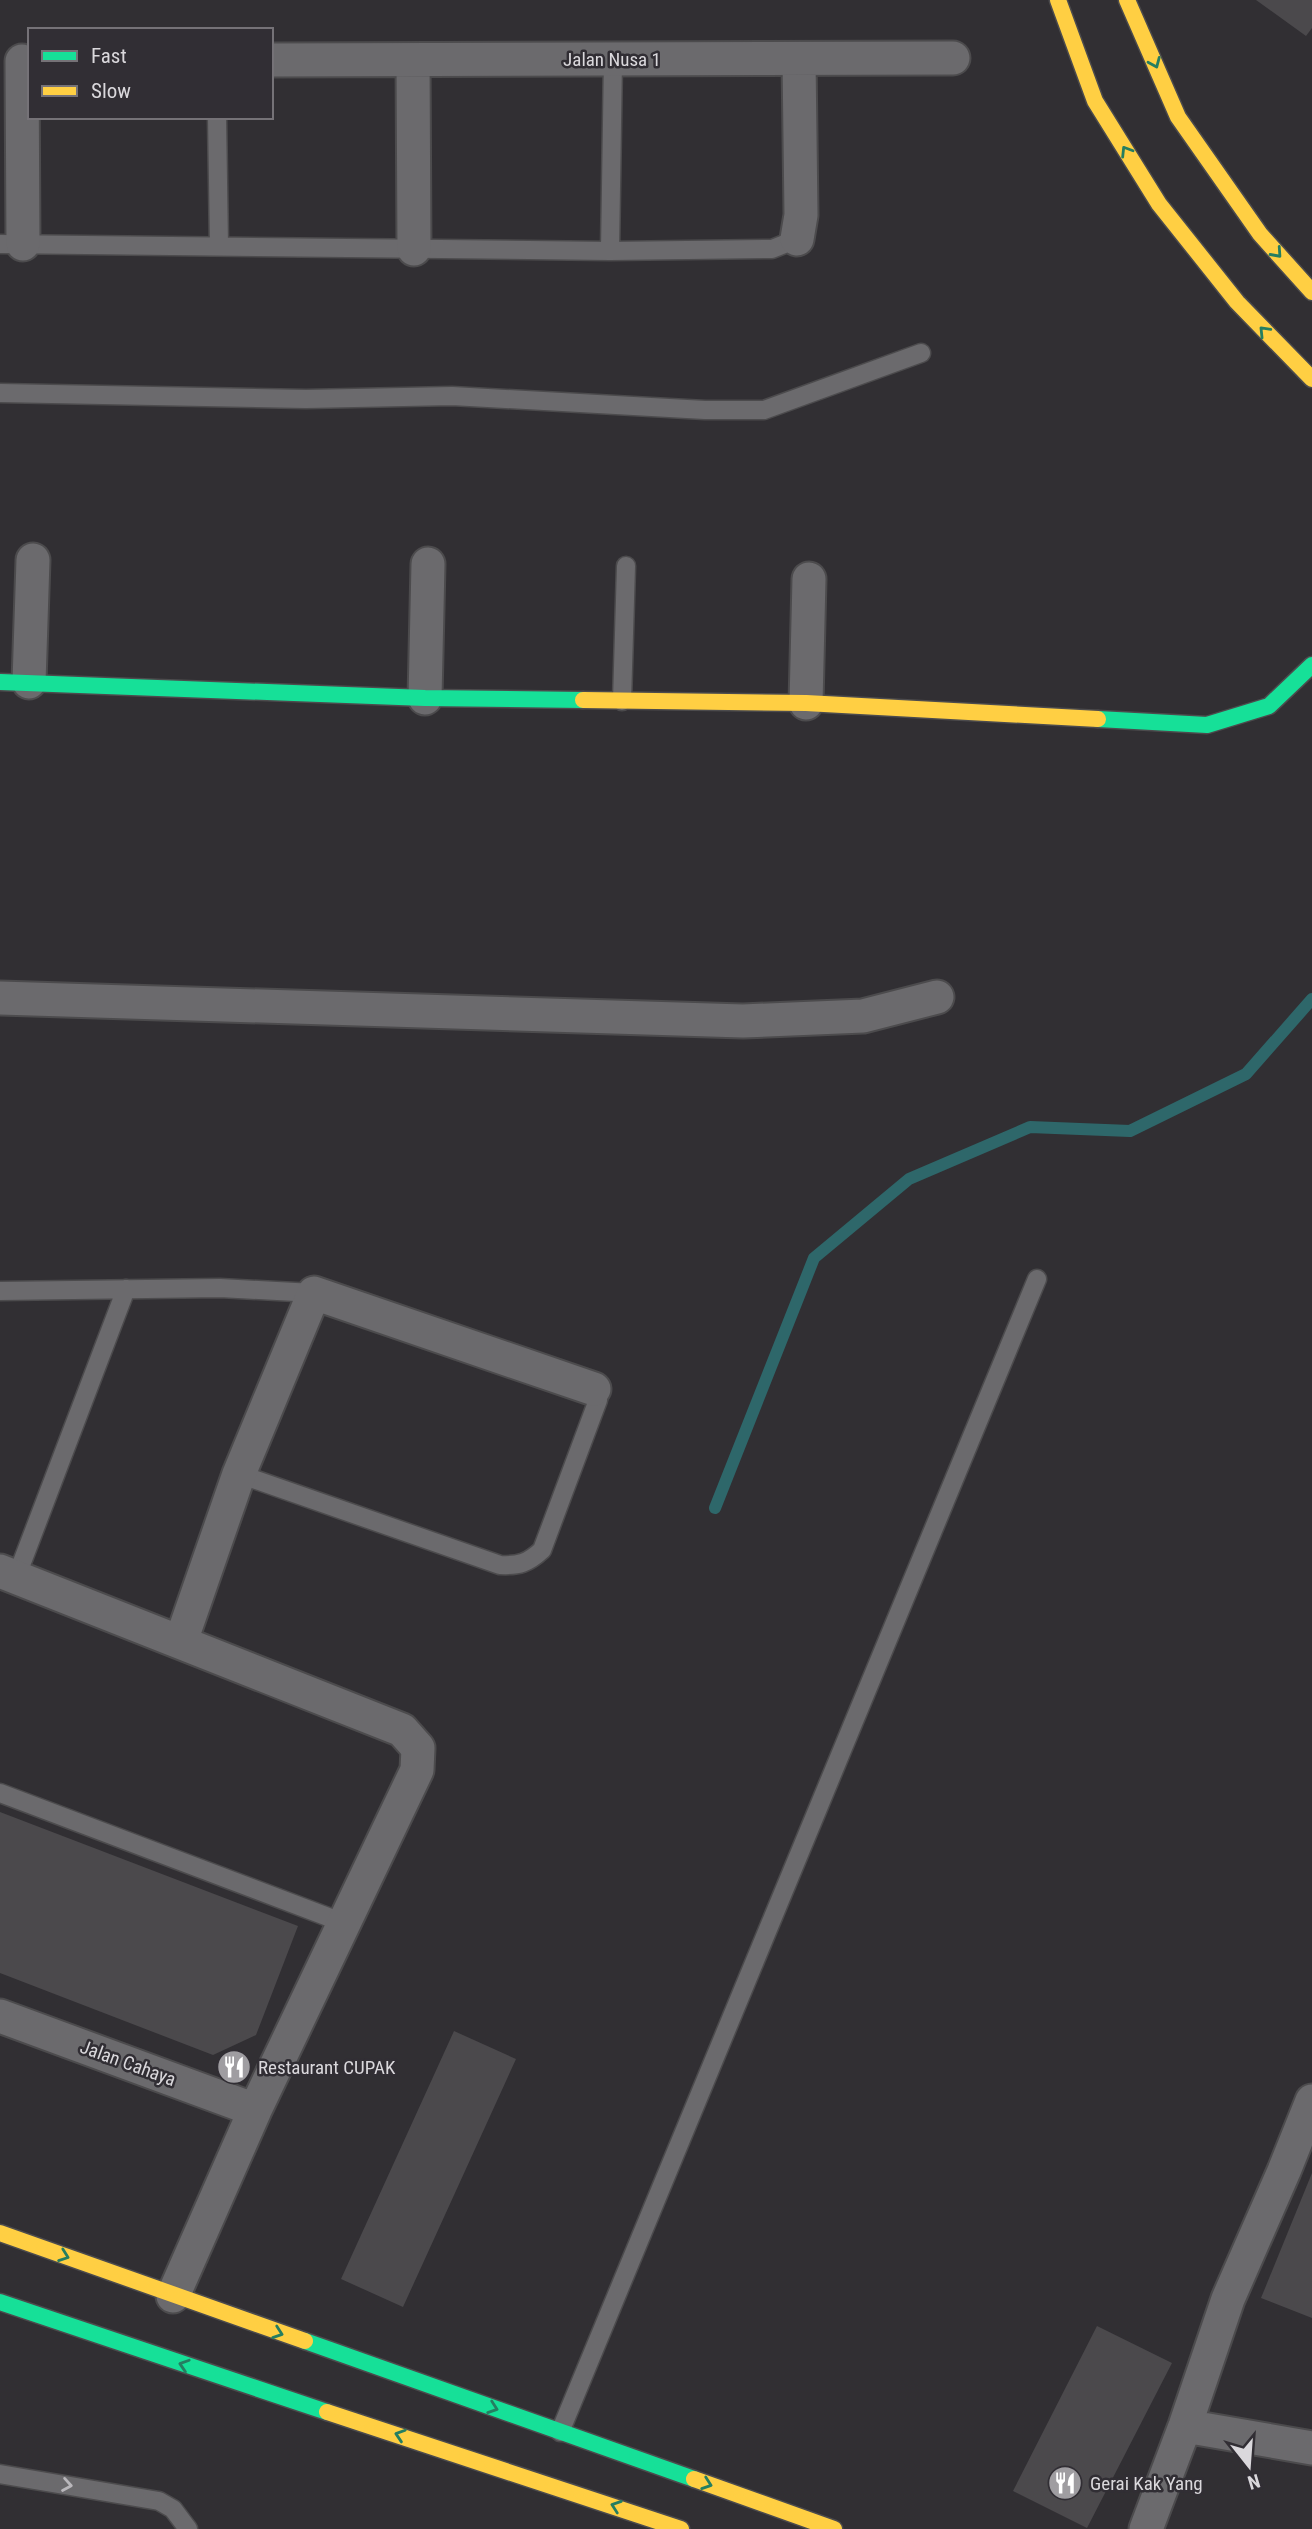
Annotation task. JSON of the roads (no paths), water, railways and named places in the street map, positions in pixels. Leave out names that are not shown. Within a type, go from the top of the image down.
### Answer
[{"type":"main road","points":[[1058,0],[1095,101],[1159,204],[1237,302],[1312,379]]},
{"type":"main road","points":[[1128,0],[1178,117],[1260,234],[1312,292]]},
{"type":"main road","points":[[15,682],[425,698],[806,703],[1207,725],[1269,706],[1312,665]]},
{"type":"main road","points":[[0,2233],[834,2529]]},
{"type":"main road","points":[[0,2302],[92,2335],[681,2529]]},
{"type":"street","name":"Jalan Nusa 1","points":[[273,60],[953,58]]},
{"type":"street","points":[[797,239],[801,215],[799,59]]},
{"type":"street","points":[[414,60],[414,249]]},
{"type":"street","points":[[12,244],[17,61]]},
{"type":"street","points":[[15,682],[33,560]]},
{"type":"street","points":[[425,698],[428,564]]},
{"type":"street","points":[[806,703],[809,579]]},
{"type":"street","points":[[0,998],[743,1021],[863,1016],[937,997]]},
{"type":"street","points":[[181,1641],[239,1474],[314,1293],[594,1390]]},
{"type":"street","points":[[8,1575],[402,1730],[418,1748],[418,1770],[255,2110],[173,2295]]},
{"type":"street","name":"Jalan Cahaya","points":[[0,2016],[255,2110]]},
{"type":"street","points":[[1146,2529],[1185,2427],[1228,2299],[1312,2101]]},
{"type":"street","points":[[1185,2427],[1312,2448]]},
{"type":"lane","points":[[610,251],[613,59]]},
{"type":"lane","points":[[217,119],[219,246]]},
{"type":"lane","points":[[12,244],[610,251],[772,249],[797,239]]},
{"type":"lane","points":[[0,393],[306,399],[452,396],[705,410],[764,410],[921,353]]},
{"type":"lane","points":[[622,701],[626,566]]},
{"type":"lane","points":[[560,2432],[1037,1279]]},
{"type":"lane","points":[[0,1291],[220,1288],[314,1293]]},
{"type":"lane","points":[[8,1575],[126,1289]]},
{"type":"lane","points":[[239,1474],[500,1565],[514,1566],[528,1562],[542,1550],[598,1400],[594,1390]]},
{"type":"lane","points":[[0,1793],[344,1923]]},
{"type":"lane","points":[[0,2474],[159,2501],[173,2509],[188,2529]]},
{"type":"waterway","points":[[715,1508],[814,1258],[909,1179],[1030,1127],[1130,1131],[1246,1074],[1312,999]]},
{"type":"place","name":"Restaurant CUPAK","points":[[234,2067]]},
{"type":"place","name":"Gerai Kak Yang","points":[[1065,2483]]}]
